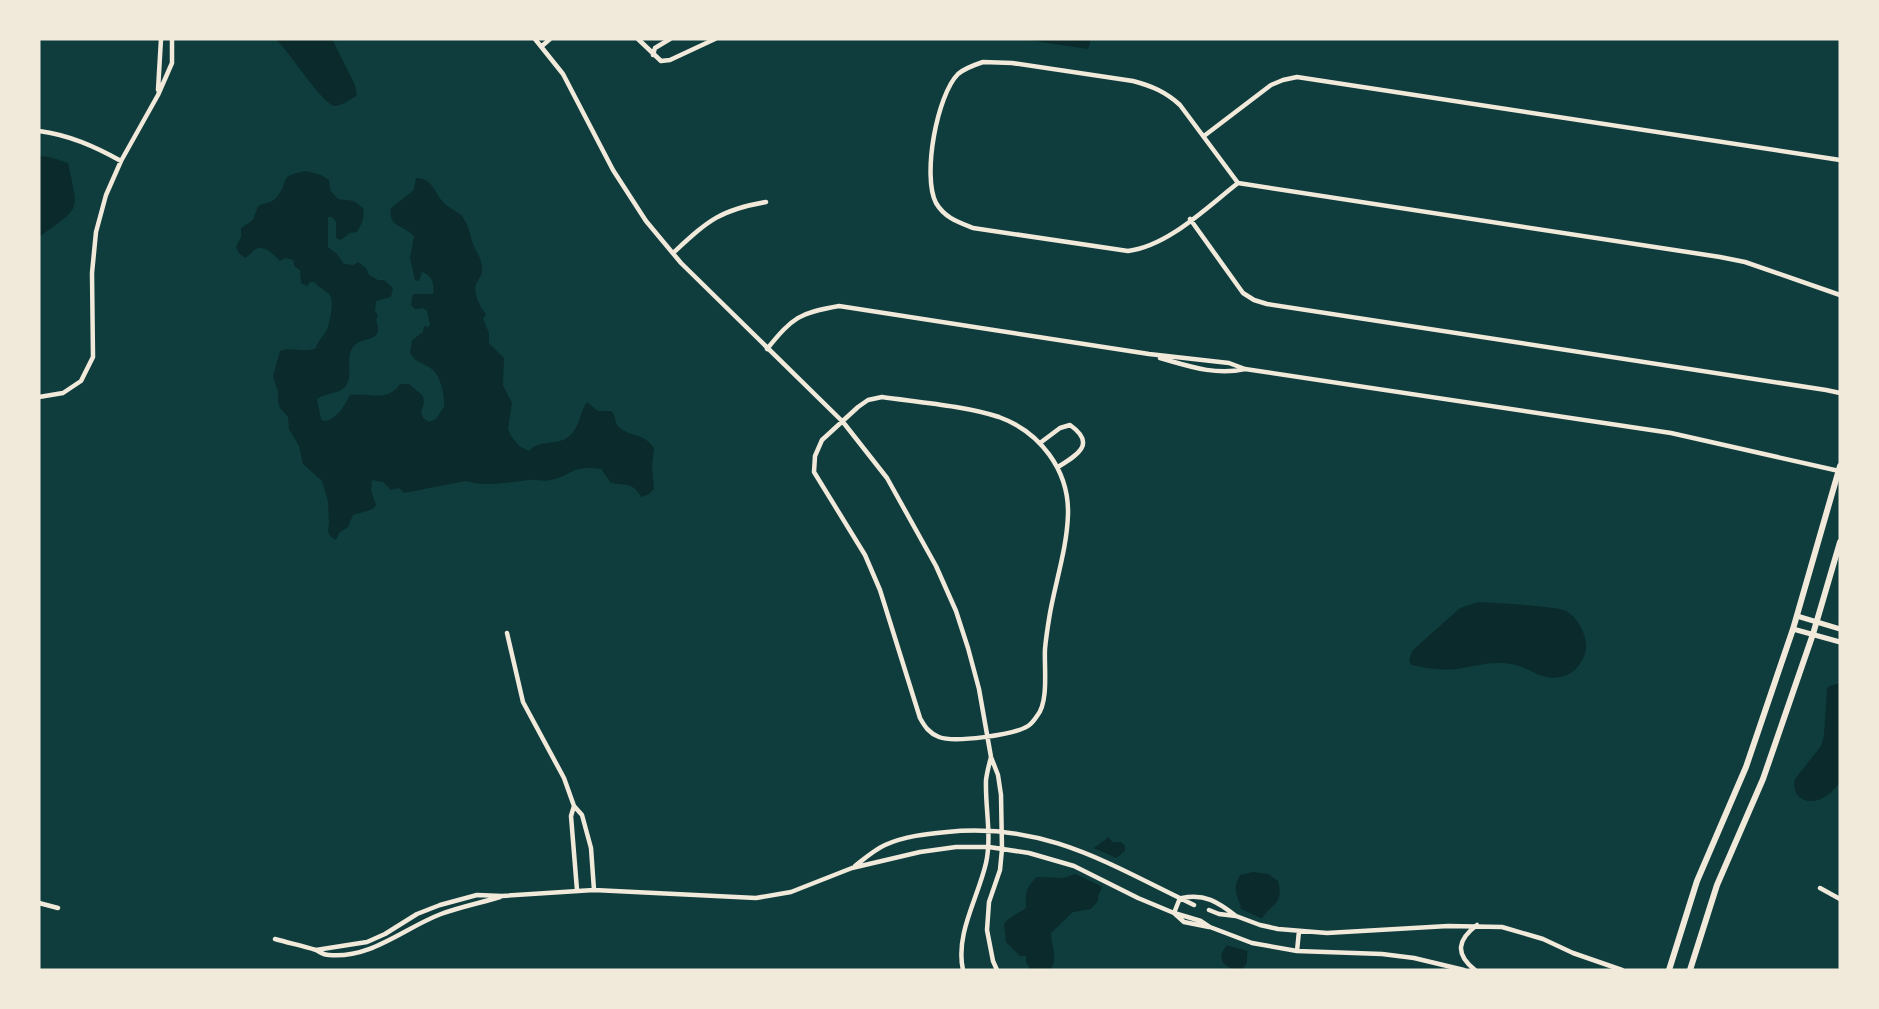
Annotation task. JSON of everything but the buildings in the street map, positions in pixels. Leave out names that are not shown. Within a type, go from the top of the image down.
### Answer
[{"type":"main road","points":[[1669,970],[1697,880],[1746,767],[1793,629],[1839,470]]},
{"type":"main road","points":[[1690,970],[1717,885],[1763,779],[1813,634],[1840,542]]},
{"type":"street","points":[[158,95],[161,39]]},
{"type":"street","points":[[39,397],[63,393],[81,381],[93,357],[92,273],[96,232],[106,195],[121,160],[158,95],[172,63],[172,39]]},
{"type":"street","points":[[535,39],[563,74],[613,170],[646,221],[673,253],[767,349],[843,422],[887,478],[936,566],[956,611],[968,648],[991,757],[998,775],[1003,832],[1002,849],[1000,870],[989,902],[987,930],[997,970]]},
{"type":"street","points":[[542,46],[550,39]]},
{"type":"street","points":[[638,39],[661,61],[670,60],[715,39]]},
{"type":"street","points":[[653,55],[655,48],[670,39]]},
{"type":"street","points":[[1238,183],[1180,105],[1169,95],[1152,86],[1133,81],[1012,63],[989,62],[969,66],[958,74],[950,84],[938,116],[934,142],[932,192],[936,203],[945,214],[955,221],[974,228],[1114,251],[1143,249],[1159,242],[1238,183],[1720,256],[1745,262],[1840,295]]},
{"type":"street","points":[[1204,136],[1271,86],[1283,80],[1297,78],[1840,160]]},
{"type":"street","points":[[39,131],[60,134],[92,145],[121,160]]},
{"type":"street","points":[[673,253],[710,220],[740,207],[766,202]]},
{"type":"street","points":[[1190,219],[1243,293],[1267,304],[1840,393]]},
{"type":"street","points":[[767,349],[788,324],[810,312],[839,306],[1149,354],[1229,363],[1245,369],[1671,433],[1839,470]]},
{"type":"street","points":[[1149,354],[1196,368],[1229,373],[1245,369]]},
{"type":"street","points":[[882,397],[992,415],[1018,427],[1040,443],[1051,455],[1058,467],[1066,492],[1068,530],[1050,614],[1044,699],[1039,714],[1029,725],[1017,730],[954,741],[938,737],[926,730],[920,718],[880,590],[865,555],[814,472],[815,456],[822,440],[843,422],[868,400],[882,397]]},
{"type":"street","points":[[1040,443],[1060,428],[1070,425],[1081,432],[1084,443],[1079,454],[1058,467]]},
{"type":"street","points":[[1797,616],[1840,629]]},
{"type":"street","points":[[1793,629],[1840,642]]},
{"type":"street","points":[[507,633],[523,702],[564,778],[574,806],[582,815],[590,844],[594,890]]},
{"type":"street","points":[[963,970],[960,957],[965,929],[986,864],[989,847],[986,779],[991,757]]},
{"type":"street","points":[[574,806],[571,816],[577,890]]},
{"type":"street","points":[[852,868],[884,846],[914,835],[1003,832],[1055,841],[1083,851],[1194,905]]},
{"type":"street","points":[[316,950],[367,942],[386,934],[417,914],[477,895],[502,896],[594,890],[756,898],[791,892],[852,868],[956,847],[989,847],[1040,856],[1074,867],[1174,913],[1184,922],[1210,927],[1252,943],[1297,951],[1382,954],[1414,958],[1464,970]]},
{"type":"street","points":[[1820,888],[1840,899]]},
{"type":"street","points":[[1180,898],[1194,895],[1205,897],[1236,916]]},
{"type":"street","points":[[275,939],[327,955],[344,955],[370,950],[444,913],[502,896]]},
{"type":"street","points":[[1174,913],[1180,898]]},
{"type":"street","points":[[39,903],[58,908]]},
{"type":"street","points":[[1209,910],[1236,916],[1260,925],[1299,932],[1327,933],[1477,925],[1502,927],[1523,932],[1622,970]]},
{"type":"street","points":[[1475,970],[1465,962],[1461,947],[1462,940],[1467,933],[1477,925]]},
{"type":"street","points":[[1297,951],[1299,932]]},
{"type":"water","points":[[277,39],[332,39],[355,85],[357,96],[338,106],[330,103],[315,88]]},
{"type":"water","points":[[1021,39],[1091,39],[1088,49]]},
{"type":"water","points":[[39,156],[68,163],[75,201],[70,213],[63,220],[39,237]]},
{"type":"water","points":[[306,171],[329,180],[330,190],[338,199],[354,201],[363,208],[363,220],[357,232],[350,233],[341,240],[336,238],[336,222],[332,217],[328,217],[328,247],[344,264],[353,265],[358,262],[366,268],[369,275],[378,280],[384,280],[393,288],[391,297],[376,301],[378,328],[375,336],[357,343],[351,351],[347,384],[337,392],[317,399],[321,419],[324,421],[333,418],[343,408],[350,395],[384,395],[395,390],[400,384],[409,384],[423,396],[424,403],[421,413],[423,418],[429,422],[436,419],[444,407],[442,387],[436,373],[410,353],[412,340],[423,332],[424,326],[430,325],[427,311],[423,308],[415,309],[411,305],[413,294],[433,294],[433,283],[428,275],[422,272],[419,281],[415,280],[410,258],[414,236],[397,225],[390,214],[391,208],[414,190],[416,178],[426,180],[444,203],[461,215],[467,224],[480,260],[482,272],[475,292],[486,314],[483,319],[489,333],[489,343],[504,358],[503,385],[512,403],[508,429],[511,436],[519,446],[529,451],[537,445],[565,439],[574,431],[587,402],[598,411],[611,411],[620,428],[645,439],[654,448],[652,466],[654,489],[641,497],[635,488],[611,483],[601,469],[592,468],[579,469],[548,481],[531,480],[489,484],[466,481],[404,493],[399,488],[391,490],[383,482],[372,480],[371,490],[376,505],[373,509],[353,515],[348,527],[339,533],[336,540],[330,536],[328,501],[322,481],[303,464],[299,446],[289,429],[288,417],[280,408],[273,376],[280,351],[316,348],[328,327],[331,297],[314,282],[310,282],[307,286],[301,283],[300,270],[295,267],[293,260],[285,258],[280,261],[268,250],[261,248],[245,258],[236,247],[241,237],[241,228],[253,220],[258,206],[276,198],[287,177]]},
{"type":"water","points":[[1479,602],[1539,606],[1566,611],[1575,619],[1585,636],[1586,648],[1581,663],[1568,674],[1554,678],[1509,664],[1494,663],[1445,670],[1411,665],[1409,660],[1412,651],[1460,608]]},
{"type":"water","points":[[1840,683],[1840,782],[1830,793],[1820,799],[1803,800],[1796,792],[1795,779],[1821,746],[1824,735],[1827,688]]},
{"type":"water","points":[[1109,837],[1112,842],[1121,842],[1125,846],[1125,851],[1116,858],[1098,896],[1098,901],[1091,909],[1073,912],[1051,933],[1054,961],[1050,970],[1030,969],[1026,956],[1020,956],[1006,942],[1004,924],[1026,908],[1027,891],[1037,877],[1064,878],[1075,874],[1094,848]]},
{"type":"water","points":[[1253,872],[1268,874],[1278,881],[1280,894],[1253,934],[1247,963],[1242,969],[1231,969],[1223,963],[1221,954],[1227,945],[1241,908],[1236,885],[1240,875]]},
{"type":"pier","points":[[1091,847],[1119,859],[1105,888],[1071,872]]},
{"type":"pier","points":[[1239,908],[1263,919],[1248,951],[1226,945]]}]
